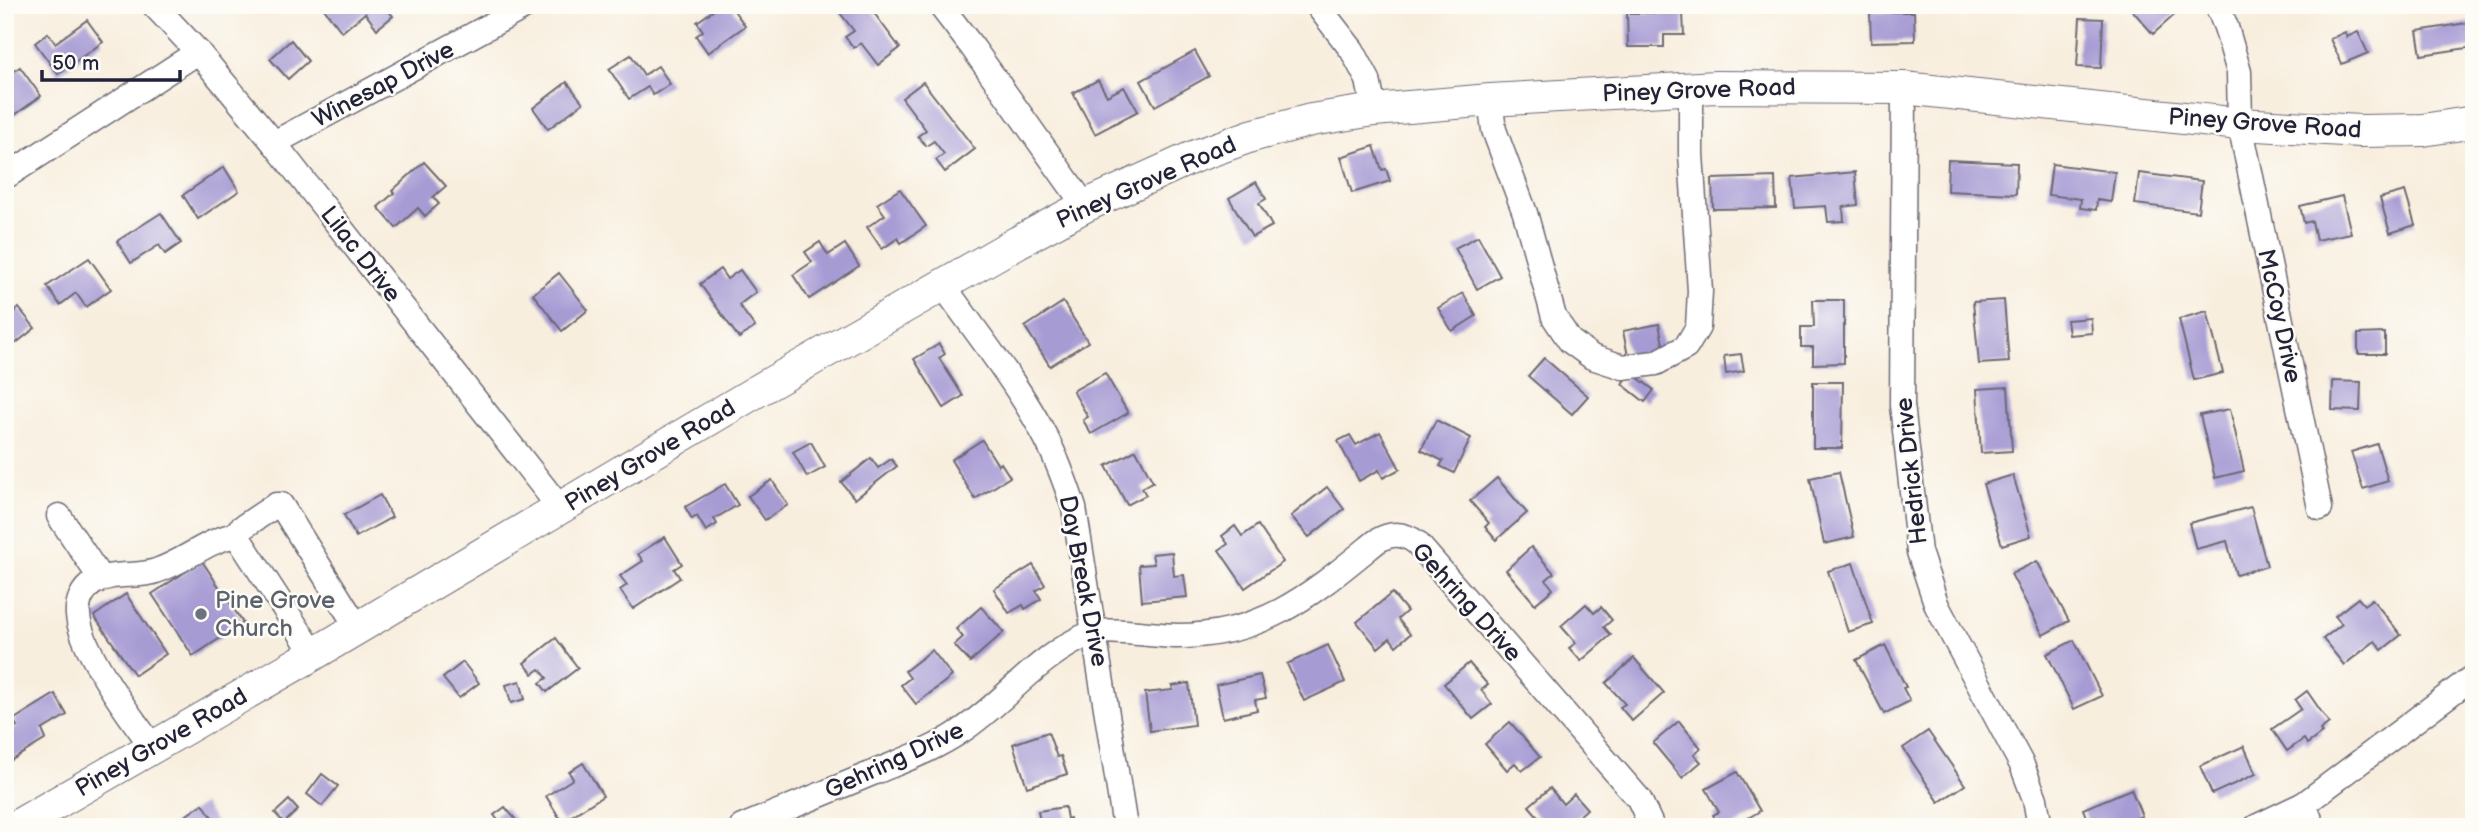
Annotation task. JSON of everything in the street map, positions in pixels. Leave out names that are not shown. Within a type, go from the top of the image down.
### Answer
[{"type":"main road","name":"Piney Grove Road","points":[[15,827],[314,654],[757,391],[943,285],[1085,206],[1193,157],[1251,136],[1311,120],[1374,110],[1693,88],[1904,88],[2240,124],[2360,131],[2423,130],[2474,122]]},
{"type":"street","name":"Lilac Drive","points":[[154,5],[198,52],[274,143],[559,508]]},
{"type":"street","name":"Winesap Drive","points":[[274,143],[528,5]]},
{"type":"street","points":[[940,5],[1085,206]]},
{"type":"street","points":[[1317,5],[1352,50],[1368,80],[1374,110]]},
{"type":"street","name":"McCoy Drive","points":[[2217,5],[2239,72],[2240,124],[2320,508]]},
{"type":"street","points":[[5,177],[198,52]]},
{"type":"street","points":[[1490,100],[1494,130],[1525,213],[1554,317],[1570,341],[1592,358],[1623,367],[1657,363],[1686,347],[1698,327],[1698,246],[1691,154],[1693,88]]},
{"type":"street","name":"Hedrick Drive","points":[[1904,88],[1902,405],[1919,552],[1937,606],[2022,765],[2035,799],[2040,827]]},
{"type":"street","name":"Day Break Drive","points":[[943,285],[1017,391],[1045,436],[1060,467],[1074,509],[1125,827]]},
{"type":"street","points":[[152,746],[120,702],[83,635],[78,604],[83,591],[101,579],[158,571],[219,540],[235,536],[240,529],[276,505],[281,505],[357,627]]},
{"type":"street","points":[[59,516],[101,579]]},
{"type":"street","name":"Gehring Drive","points":[[742,827],[960,733],[1052,655],[1095,632],[1192,636],[1224,632],[1252,624],[1282,612],[1310,595],[1385,536],[1396,534],[1409,537],[1418,543],[1639,799],[1652,827]]},
{"type":"street","points":[[235,536],[314,654]]},
{"type":"street","points":[[2256,827],[2304,804],[2474,676]]},
{"type":"street","points":[[2304,804],[2314,827]]},
{"type":"building","points":[[321,5],[384,5],[393,16],[377,29],[365,13],[342,32]]},
{"type":"building","points":[[721,5],[730,5],[745,26],[708,53],[696,36],[703,31],[697,22]]},
{"type":"building","points":[[851,5],[868,5],[900,48],[878,65],[861,43],[854,48],[845,37],[854,31],[840,13]]},
{"type":"building","points":[[2138,5],[2174,5],[2179,11],[2153,34],[2132,10]]},
{"type":"building","points":[[1870,12],[1914,12],[1915,41],[1871,42]]},
{"type":"building","points":[[1627,13],[1683,13],[1684,35],[1664,35],[1664,47],[1628,47]]},
{"type":"building","points":[[2080,18],[2103,19],[2101,68],[2077,67]]},
{"type":"building","points":[[87,20],[103,42],[58,74],[35,43],[48,33],[55,43]]},
{"type":"building","points":[[2473,22],[2474,47],[2421,55],[2417,31]]},
{"type":"building","points":[[2345,32],[2347,37],[2358,32],[2368,53],[2342,64],[2330,39]]},
{"type":"building","points":[[291,40],[308,61],[288,79],[270,59]]},
{"type":"building","points":[[1195,51],[1209,76],[1155,106],[1141,81]]},
{"type":"building","points":[[631,55],[644,75],[658,66],[670,84],[653,95],[648,87],[629,99],[609,69]]},
{"type":"building","points":[[20,67],[41,96],[8,120],[5,116],[5,78]]},
{"type":"building","points":[[1098,80],[1107,96],[1124,87],[1138,111],[1095,134],[1073,93]]},
{"type":"building","points":[[567,82],[583,103],[548,129],[533,108]]},
{"type":"building","points":[[923,82],[975,149],[945,172],[936,160],[944,154],[934,141],[926,146],[918,136],[926,130],[902,98]]},
{"type":"building","points":[[1374,146],[1382,170],[1386,169],[1390,181],[1352,193],[1341,157]]},
{"type":"building","points":[[1948,160],[2017,163],[2016,194],[1947,191]]},
{"type":"building","points":[[424,162],[446,186],[433,197],[439,204],[425,216],[418,208],[396,228],[378,207]]},
{"type":"building","points":[[2052,164],[2115,172],[2111,202],[2097,200],[2096,210],[2080,208],[2081,199],[2048,195]]},
{"type":"building","points":[[224,167],[239,191],[198,219],[183,195]]},
{"type":"building","points":[[1855,172],[1858,205],[1843,207],[1844,221],[1828,222],[1826,206],[1795,208],[1792,178]]},
{"type":"building","points":[[2139,173],[2202,181],[2198,212],[2135,204]]},
{"type":"building","points":[[1775,177],[1776,208],[1713,209],[1712,179]]},
{"type":"building","points":[[1256,182],[1266,199],[1259,203],[1272,226],[1252,237],[1229,198]]},
{"type":"building","points":[[900,189],[926,226],[901,243],[898,238],[882,249],[867,227],[885,215],[877,204]]},
{"type":"building","points":[[2405,191],[2415,225],[2390,233],[2380,198]]},
{"type":"building","points":[[2342,196],[2351,233],[2316,240],[2312,221],[2304,223],[2300,206]]},
{"type":"building","points":[[161,213],[181,243],[165,254],[159,245],[131,263],[117,241]]},
{"type":"building","points":[[1478,236],[1500,276],[1477,289],[1455,248]]},
{"type":"building","points":[[820,242],[828,255],[845,244],[859,266],[809,299],[793,275],[812,262],[805,252]]},
{"type":"building","points":[[89,258],[111,289],[86,307],[76,293],[60,305],[47,286]]},
{"type":"building","points":[[720,269],[727,279],[740,270],[756,292],[739,305],[755,327],[739,338],[700,284]]},
{"type":"building","points":[[559,273],[588,310],[562,331],[533,294]]},
{"type":"building","points":[[1463,293],[1476,316],[1452,331],[1438,308]]},
{"type":"building","points":[[1813,300],[1844,300],[1844,363],[1813,364],[1813,347],[1801,347],[1801,327],[1814,327]]},
{"type":"building","points":[[2004,300],[2009,362],[1979,364],[1973,302]]},
{"type":"building","points":[[1063,302],[1088,342],[1050,366],[1025,327]]},
{"type":"building","points":[[19,308],[35,328],[5,352],[5,319]]},
{"type":"building","points":[[2207,311],[2223,373],[2194,380],[2179,319]]},
{"type":"building","points":[[2091,318],[2092,333],[2069,335],[2067,320]]},
{"type":"building","points":[[1659,324],[1665,354],[1629,361],[1623,331]]},
{"type":"building","points":[[2385,333],[2385,354],[2358,354],[2358,334]]},
{"type":"building","points":[[939,344],[945,354],[939,358],[963,396],[944,408],[914,359]]},
{"type":"building","points":[[1741,354],[1744,371],[1726,374],[1724,356]]},
{"type":"building","points":[[1544,358],[1588,396],[1572,414],[1528,376]]},
{"type":"building","points":[[1630,372],[1654,390],[1645,402],[1622,384]]},
{"type":"building","points":[[1105,373],[1128,413],[1091,434],[1083,420],[1088,417],[1073,391]]},
{"type":"building","points":[[2333,381],[2361,382],[2360,411],[2332,410]]},
{"type":"building","points":[[1813,382],[1843,382],[1842,448],[1813,448]]},
{"type":"building","points":[[2008,387],[2012,451],[1981,453],[1977,389]]},
{"type":"building","points":[[2230,409],[2244,471],[2215,478],[2200,415]]},
{"type":"building","points":[[1436,420],[1471,438],[1454,473],[1440,466],[1443,461],[1421,450]]},
{"type":"building","points":[[1380,432],[1400,469],[1383,478],[1379,470],[1359,481],[1338,441],[1350,435],[1356,445]]},
{"type":"building","points":[[982,440],[998,465],[1001,463],[1010,477],[975,499],[951,460]]},
{"type":"building","points":[[811,442],[825,467],[807,477],[793,452]]},
{"type":"building","points":[[2377,444],[2388,481],[2363,489],[2351,452]]},
{"type":"building","points":[[1136,450],[1153,482],[1142,488],[1146,495],[1127,505],[1106,466]]},
{"type":"building","points":[[871,458],[878,468],[891,459],[897,466],[855,499],[841,482]]},
{"type":"building","points":[[1839,472],[1854,537],[1824,544],[1810,478]]},
{"type":"building","points":[[2013,475],[2031,536],[2002,545],[1983,484]]},
{"type":"building","points":[[1497,478],[1527,513],[1496,540],[1485,527],[1489,523],[1470,501]]},
{"type":"building","points":[[772,480],[788,505],[765,520],[748,496]]},
{"type":"building","points":[[725,484],[738,505],[714,519],[717,524],[706,531],[697,516],[692,519],[685,507]]},
{"type":"building","points":[[1327,487],[1344,509],[1309,537],[1291,516]]},
{"type":"building","points":[[380,495],[392,517],[356,537],[344,515]]},
{"type":"building","points":[[2251,507],[2267,566],[2236,575],[2227,541],[2196,549],[2189,523]]},
{"type":"building","points":[[1258,525],[1283,562],[1245,588],[1219,550],[1228,544],[1222,536],[1235,526],[1242,536]]},
{"type":"building","points":[[665,537],[682,564],[674,569],[680,578],[633,609],[620,590],[627,585],[620,576],[643,561],[638,554]]},
{"type":"building","points":[[1531,547],[1554,573],[1546,580],[1553,589],[1535,604],[1506,570]]},
{"type":"building","points":[[1172,552],[1174,576],[1184,575],[1187,597],[1142,601],[1139,565],[1154,564],[1152,554]]},
{"type":"building","points":[[202,561],[243,623],[193,656],[152,594]]},
{"type":"building","points":[[2037,561],[2069,621],[2043,635],[2011,574]]},
{"type":"building","points":[[1853,563],[1873,624],[1848,632],[1828,571]]},
{"type":"building","points":[[1033,565],[1045,585],[1036,591],[1041,599],[1025,609],[1023,605],[1009,613],[994,589]]},
{"type":"building","points":[[1392,593],[1407,611],[1398,619],[1410,634],[1396,646],[1390,638],[1378,648],[1357,622]]},
{"type":"building","points":[[126,594],[166,654],[135,675],[94,616]]},
{"type":"building","points":[[2358,598],[2364,605],[2372,599],[2401,635],[2382,650],[2375,641],[2344,665],[2323,639],[2342,624],[2335,616]]},
{"type":"building","points":[[1586,604],[1594,613],[1601,607],[1612,620],[1604,627],[1611,635],[1581,661],[1569,648],[1576,643],[1561,626]]},
{"type":"building","points":[[981,607],[1004,632],[970,662],[954,645],[963,637],[956,629]]},
{"type":"building","points":[[556,638],[578,668],[547,692],[540,683],[547,678],[540,669],[533,674],[524,663]]},
{"type":"building","points":[[2074,640],[2102,696],[2074,709],[2047,654]]},
{"type":"building","points":[[1328,645],[1345,682],[1304,701],[1287,664]]},
{"type":"building","points":[[1885,645],[1910,701],[1884,714],[1856,660]]},
{"type":"building","points":[[932,650],[952,676],[916,704],[901,685],[910,678],[905,671]]},
{"type":"building","points":[[1634,658],[1664,693],[1632,721],[1620,707],[1625,704],[1606,683]]},
{"type":"building","points":[[463,662],[479,683],[459,698],[443,678]]},
{"type":"building","points":[[1469,663],[1488,685],[1481,690],[1492,704],[1473,719],[1444,684]]},
{"type":"building","points":[[1260,675],[1266,698],[1255,700],[1257,710],[1223,718],[1216,685]]},
{"type":"building","points":[[520,681],[525,699],[511,703],[506,685]]},
{"type":"building","points":[[1189,683],[1194,725],[1150,731],[1145,693],[1173,690],[1172,686]]},
{"type":"building","points":[[2307,691],[2329,723],[2320,730],[2322,733],[2307,744],[2304,739],[2287,751],[2272,729],[2301,709],[2295,700]]},
{"type":"building","points":[[55,694],[67,715],[42,730],[46,739],[12,760],[5,749],[5,734],[17,726],[13,720]]},
{"type":"building","points":[[1679,721],[1701,748],[1694,754],[1701,762],[1682,778],[1653,743]]},
{"type":"building","points":[[1510,722],[1540,757],[1522,771],[1515,763],[1507,770],[1485,744]]},
{"type":"building","points":[[1928,731],[1965,785],[1939,802],[1903,748]]},
{"type":"building","points":[[1048,732],[1057,757],[1061,756],[1067,774],[1027,787],[1013,744]]},
{"type":"building","points":[[2244,746],[2256,774],[2212,794],[2200,766]]},
{"type":"building","points":[[583,763],[603,796],[562,822],[546,796],[573,779],[569,772]]},
{"type":"building","points":[[1737,772],[1760,811],[1733,827],[1720,827],[1713,815],[1719,812],[1706,789]]},
{"type":"building","points":[[322,774],[338,786],[322,806],[307,794]]},
{"type":"building","points":[[1550,788],[1563,804],[1574,794],[1587,809],[1567,827],[1547,827],[1529,806]]},
{"type":"building","points":[[2131,789],[2142,816],[2115,827],[2090,827],[2083,809]]},
{"type":"building","points":[[289,800],[298,810],[284,823],[275,813]]},
{"type":"building","points":[[203,804],[219,827],[169,827]]},
{"type":"building","points":[[505,807],[517,821],[509,827],[503,827],[494,815]]},
{"type":"building","points":[[1065,807],[1071,827],[1041,827],[1038,811]]},
{"type":"place","name":"Pine Grove Church","points":[[201,614]]}]
